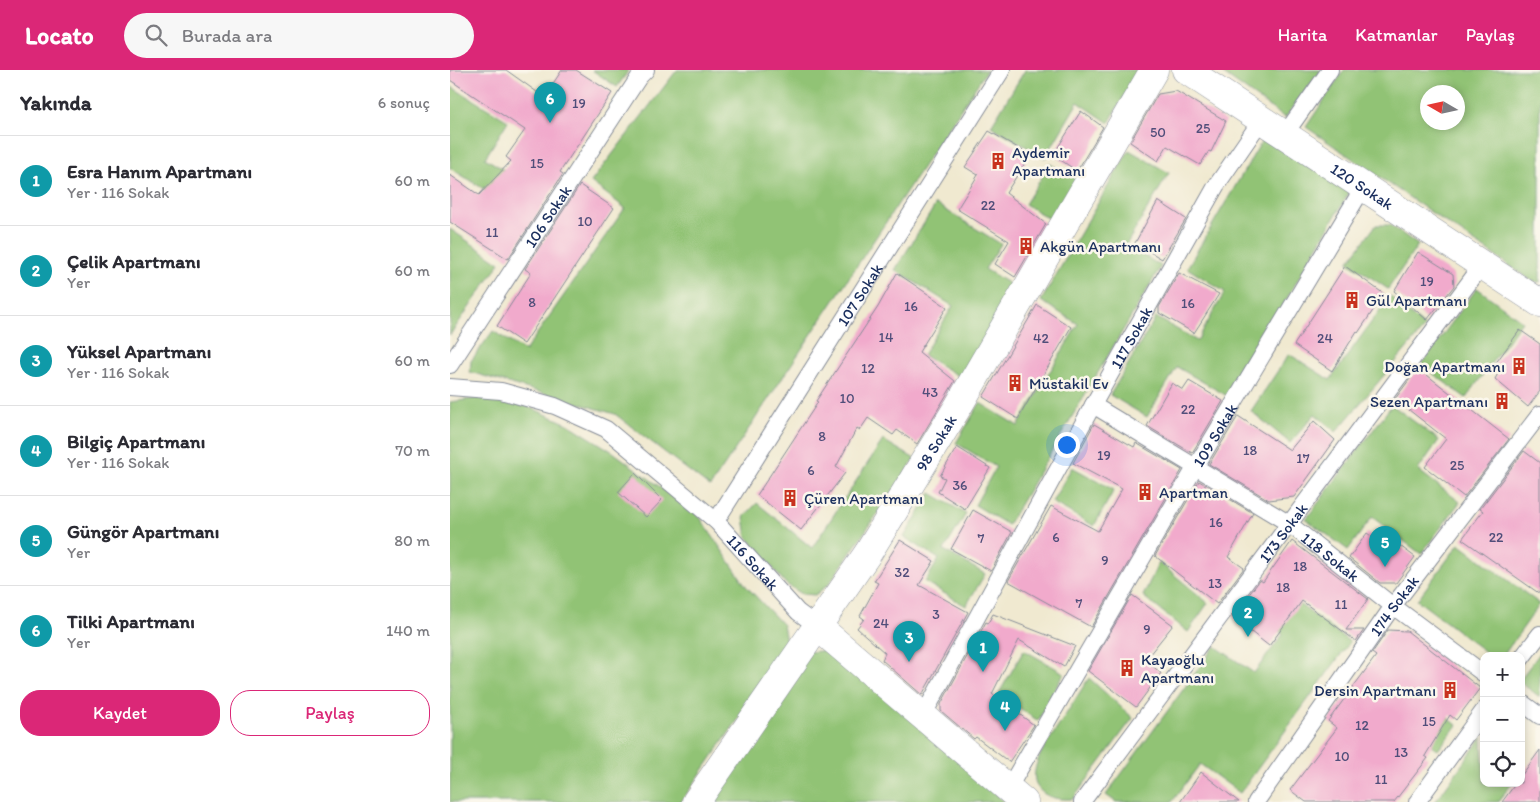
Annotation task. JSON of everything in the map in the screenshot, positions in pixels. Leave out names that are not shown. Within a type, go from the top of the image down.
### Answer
[{"type":"street","name":"98 Sokak","points":[[696,802],[868,552],[954,413],[1154,70]]},
{"type":"street","name":"120 Sokak","points":[[1186,70],[1540,303]]},
{"type":"street","name":"116 Sokak","points":[[817,626],[1016,796]]},
{"type":"lane","name":"106 Sokak","points":[[450,365],[639,77],[646,70]]},
{"type":"lane","name":"107 Sokak","points":[[716,521],[1002,70]]},
{"type":"lane","points":[[1285,134],[1330,70]]},
{"type":"lane","name":"117 Sokak","points":[[923,716],[1093,405],[1216,186],[1262,119]]},
{"type":"lane","name":"109 Sokak","points":[[1016,796],[1196,466],[1364,186]]},
{"type":"lane","name":"173 Sokak","points":[[1082,802],[1288,523],[1483,264]]},
{"type":"lane","name":"116 Sokak","points":[[450,387],[501,391],[555,406],[606,428],[716,521],[793,607],[817,626]]},
{"type":"lane","name":"118 Sokak","points":[[1093,405],[1288,523],[1393,606],[1480,671]]},
{"type":"lane","name":"174 Sokak","points":[[1256,802],[1393,606],[1540,414]]},
{"type":"lane","points":[[1525,654],[1540,634]]},
{"type":"lane","points":[[1525,705],[1540,716]]},
{"type":"lane","points":[[1417,802],[1480,715]]},
{"type":"green space","points":[[592,70],[629,70],[617,87]]},
{"type":"green space","points":[[677,70],[987,70],[710,487],[615,414],[470,372],[471,361],[493,331],[525,351],[625,208],[591,182]]},
{"type":"green space","points":[[1025,70],[1138,70],[1109,123],[1078,102],[1045,158],[991,126]]},
{"type":"green space","points":[[1218,70],[1319,70],[1321,71],[1285,118]]},
{"type":"green space","points":[[1344,70],[1540,70],[1540,282],[1532,281],[1306,127]]},
{"type":"green space","points":[[450,86],[508,121],[485,158],[543,194],[529,217],[450,168]]},
{"type":"green space","points":[[1263,139],[1350,191],[1229,397],[1177,367],[1147,417],[1110,395],[1156,317],[1197,341],[1225,292],[1187,268]]},
{"type":"green space","points":[[1129,150],[1169,173],[1126,245],[1161,266],[1008,525],[975,505],[996,467],[956,443],[980,403],[1018,426],[1078,324],[1041,301]]},
{"type":"green space","points":[[1050,164],[1081,183],[1056,223],[1025,204]]},
{"type":"green space","points":[[936,204],[1001,244],[985,269],[1016,288],[962,378],[923,355],[953,306],[895,270]]},
{"type":"green space","points":[[1376,225],[1390,225],[1418,245],[1388,289],[1348,262]]},
{"type":"green space","points":[[450,229],[500,263],[450,335]]},
{"type":"green space","points":[[1477,288],[1522,321],[1466,398],[1421,365]]},
{"type":"green space","points":[[1390,296],[1425,327],[1336,432],[1315,414],[1290,443],[1251,411],[1289,354],[1330,380]]},
{"type":"green space","points":[[479,398],[529,407],[568,424],[613,452],[699,516],[746,586],[783,625],[786,641],[782,656],[681,802],[450,802],[450,402]]},
{"type":"green space","points":[[1392,405],[1439,440],[1418,470],[1460,502],[1421,554],[1372,517],[1348,550],[1306,519]]},
{"type":"green space","points":[[883,440],[915,459],[829,584],[815,595],[802,594],[786,584],[747,537],[744,517],[757,503],[812,548]]},
{"type":"green space","points":[[1072,467],[1114,490],[1094,526],[1052,502]]},
{"type":"green space","points":[[931,493],[966,514],[944,550],[985,574],[966,606],[925,582],[939,559],[904,537]]},
{"type":"green space","points":[[1459,544],[1540,604],[1506,652],[1486,652],[1417,600]]},
{"type":"green space","points":[[1159,562],[1208,603],[1188,632],[1143,596]]},
{"type":"green space","points":[[1264,578],[1350,642],[1240,793],[1200,764],[1172,802],[1116,802],[1106,795],[1215,646],[1254,673],[1283,634],[1245,605]]},
{"type":"green space","points":[[833,650],[1005,802],[704,802],[808,652]]},
{"type":"green space","points":[[1024,650],[1064,673],[1038,721],[999,693]]},
{"type":"green space","points":[[1540,653],[1540,697],[1525,686],[1525,673]]},
{"type":"green space","points":[[1089,678],[1133,718],[1073,799],[1055,798],[1041,792],[1035,779],[1035,770],[1043,750]]},
{"type":"green space","points":[[1418,695],[1457,725],[1438,750],[1399,721]]},
{"type":"green space","points":[[1480,740],[1480,787],[1509,787],[1498,802],[1435,802]]},
{"type":"building","points":[[450,70],[506,70],[544,97],[562,70],[576,70],[612,93],[560,172],[563,174],[508,259],[450,222],[450,175],[479,195],[511,161],[506,157],[525,130],[450,80]]},
{"type":"building","points":[[1176,91],[1226,121],[1211,152],[1209,151],[1200,165],[1167,146],[1158,161],[1130,142],[1158,94]]},
{"type":"building","points":[[1081,111],[1103,127],[1077,171],[1053,155]]},
{"type":"building","points":[[989,131],[1030,155],[1006,193],[1046,224],[1015,277],[995,264],[1009,241],[957,209],[978,175],[965,167]]},
{"type":"building","points":[[580,185],[614,208],[524,344],[497,326],[531,273],[525,269]]},
{"type":"building","points":[[1158,201],[1186,219],[1162,259],[1135,243]]},
{"type":"building","points":[[1418,252],[1453,274],[1454,286],[1427,320],[1394,291]]},
{"type":"building","points":[[1345,266],[1384,294],[1358,333],[1357,331],[1332,371],[1294,345]]},
{"type":"building","points":[[897,273],[947,307],[919,352],[955,381],[917,444],[897,430],[893,435],[868,418],[860,430],[857,428],[836,467],[845,473],[801,530],[757,495],[878,307]]},
{"type":"building","points":[[1179,273],[1219,294],[1194,333],[1159,313],[1159,307]]},
{"type":"building","points":[[1037,305],[1071,327],[1018,419],[983,397]]},
{"type":"building","name":"Doğan Apartmanı","points":[[1520,330],[1540,344],[1540,391],[1528,407],[1495,379],[1501,368],[1495,364]]},
{"type":"building","points":[[1418,368],[1509,439],[1464,497],[1425,467],[1446,439],[1395,399]]},
{"type":"building","name":"Apartman","points":[[1189,381],[1223,401],[1192,453],[1147,426],[1172,383],[1183,390]]},
{"type":"building","points":[[1238,416],[1290,450],[1314,421],[1335,440],[1294,497],[1269,500],[1209,464]]},
{"type":"building","points":[[1094,424],[1134,447],[1136,443],[1182,470],[1091,627],[1008,581],[1051,506],[1098,531],[1122,489],[1073,463]]},
{"type":"building","points":[[957,447],[990,468],[965,509],[938,492],[945,478],[940,476]]},
{"type":"building","points":[[1524,451],[1540,463],[1540,594],[1462,539],[1483,511],[1480,509]]},
{"type":"building","points":[[635,473],[662,500],[646,517],[618,492]]},
{"type":"building","points":[[1199,481],[1253,513],[1228,557],[1244,568],[1217,604],[1155,556]]},
{"type":"building","points":[[973,510],[1012,532],[991,571],[951,549]]},
{"type":"building","points":[[1381,532],[1415,557],[1396,583],[1380,583],[1349,558],[1367,533],[1374,538]]},
{"type":"building","points":[[900,540],[934,561],[919,585],[968,612],[922,695],[882,660],[885,653],[857,628],[864,619],[860,616],[878,583],[874,581]]},
{"type":"building","points":[[1292,541],[1368,599],[1346,630],[1364,630],[1356,641],[1302,601],[1269,646],[1232,617],[1260,580],[1263,582]]},
{"type":"building","points":[[1132,595],[1173,625],[1145,660],[1161,673],[1136,707],[1088,671]]},
{"type":"building","points":[[993,614],[1075,646],[1064,667],[1019,640],[992,694],[1034,725],[1009,762],[976,737],[974,739],[941,711],[941,704],[986,622],[988,623]]},
{"type":"building","points":[[1388,630],[1407,631],[1480,688],[1456,720],[1450,715],[1425,756],[1428,758],[1394,802],[1306,802],[1290,790],[1337,728],[1328,721],[1376,656],[1372,653]]},
{"type":"building","points":[[1540,750],[1540,802],[1502,802],[1513,787],[1525,787],[1525,771]]},
{"type":"building","points":[[1201,772],[1239,802],[1180,802]]},
{"type":"place","name":"Tilki Apartmanı","points":[[550,123]]},
{"type":"place","name":"Aydemir Apartmanı","points":[[998,161]]},
{"type":"place","name":"Akgün Apartmanı","points":[[1026,246]]},
{"type":"place","name":"Gül Apartmanı","points":[[1352,300]]},
{"type":"place","name":"Doğan Apartmanı","points":[[1519,366]]},
{"type":"place","name":"Müstakil Ev","points":[[1015,383]]},
{"type":"place","name":"Sezen Apartmanı","points":[[1502,401]]},
{"type":"place","name":"Apartman","points":[[1145,492]]},
{"type":"place","name":"Çüren Apartmanı","points":[[790,498]]},
{"type":"place","name":"Güngör Apartmanı","points":[[1385,567]]},
{"type":"place","name":"Çelik Apartmanı","points":[[1248,637]]},
{"type":"place","name":"Yüksel Apartmanı","points":[[909,662]]},
{"type":"place","name":"Kayaoğlu Apartmanı","points":[[1127,668]]},
{"type":"place","name":"Esra Hanım Apartmanı","points":[[983,672]]},
{"type":"place","name":"Dersin Apartmanı","points":[[1450,690]]},
{"type":"place","name":"Bilgiç Apartmanı","points":[[1005,731]]}]
